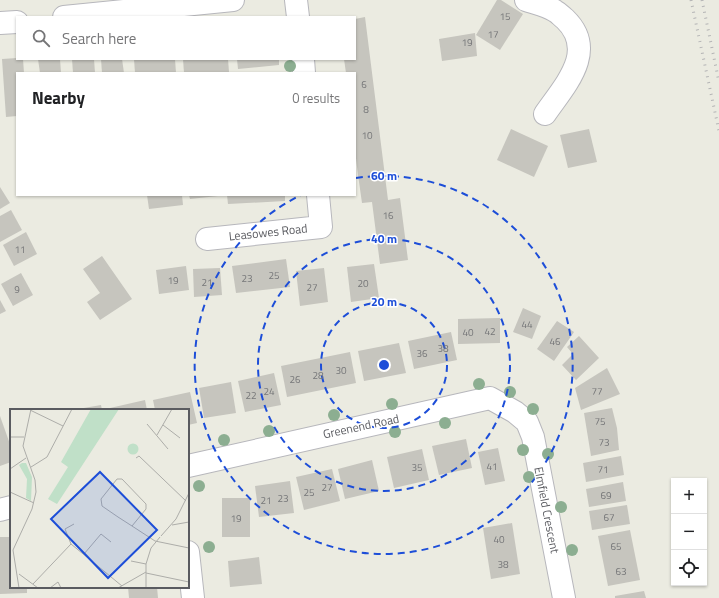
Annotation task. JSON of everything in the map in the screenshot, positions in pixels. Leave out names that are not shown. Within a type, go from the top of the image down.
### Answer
[{"type":"street","points":[[74,16],[233,0]]},
{"type":"street","points":[[296,0],[298,16]]},
{"type":"street","points":[[526,0],[555,10],[572,27],[579,41],[578,60],[570,77],[545,114]]},
{"type":"street","points":[[0,23],[16,22]]},
{"type":"street","points":[[303,60],[304,72]]},
{"type":"street","name":"Leasowes Road","points":[[207,239],[321,227],[318,196]]},
{"type":"street","name":"Greenend Road","points":[[189,466],[490,398],[515,412],[527,422]]},
{"type":"street","name":"Elmfield Crescent","points":[[527,422],[533,437],[564,598]]},
{"type":"street","points":[[0,510],[10,507]]},
{"type":"street","points":[[189,561],[193,598]]},
{"type":"building","points":[[497,0],[501,0],[523,14],[500,50],[476,35]]},
{"type":"building","points":[[365,17],[388,200],[400,198],[408,260],[380,264],[372,202],[362,203],[356,158],[356,72],[346,72],[344,60],[356,60],[356,19]]},
{"type":"building","points":[[475,33],[477,56],[442,61],[439,39]]},
{"type":"building","points":[[16,58],[16,60],[23,60],[24,72],[16,72],[16,116],[6,117],[2,59]]},
{"type":"building","points":[[38,60],[60,60],[61,72],[40,72]]},
{"type":"building","points":[[72,60],[94,60],[95,72],[73,72]]},
{"type":"building","points":[[101,60],[122,60],[124,72],[102,72]]},
{"type":"building","points":[[134,60],[175,60],[176,72],[135,72]]},
{"type":"building","points":[[183,60],[228,60],[229,72],[184,72]]},
{"type":"building","points":[[237,60],[279,60],[279,65],[238,69]]},
{"type":"building","points":[[511,129],[548,146],[534,177],[497,160]]},
{"type":"building","points":[[589,129],[597,162],[568,168],[560,135]]},
{"type":"building","points":[[0,187],[10,203],[0,209]]},
{"type":"building","points":[[147,196],[182,196],[183,205],[149,209]]},
{"type":"building","points":[[189,196],[218,196],[190,199]]},
{"type":"building","points":[[227,196],[285,196],[285,201],[228,204]]},
{"type":"building","points":[[11,210],[22,230],[0,242],[0,216]]},
{"type":"building","points":[[26,232],[37,254],[14,266],[3,245]]},
{"type":"building","points":[[102,256],[132,299],[100,320],[87,302],[100,293],[83,269]]},
{"type":"building","points":[[286,259],[290,287],[236,293],[232,266]]},
{"type":"building","points":[[374,264],[379,298],[351,302],[347,267]]},
{"type":"building","points":[[186,266],[189,290],[159,294],[156,270]]},
{"type":"building","points":[[220,268],[222,295],[194,297],[193,269]]},
{"type":"building","points":[[324,268],[328,302],[300,306],[296,271]]},
{"type":"building","points":[[21,273],[33,295],[13,306],[1,284]]},
{"type":"building","points":[[0,300],[6,311],[0,314]]},
{"type":"building","points":[[523,308],[541,316],[532,339],[513,332]]},
{"type":"building","points":[[500,318],[500,343],[458,344],[458,319]]},
{"type":"building","points":[[557,321],[574,332],[554,361],[537,349]]},
{"type":"building","points":[[451,332],[457,360],[414,369],[408,341]]},
{"type":"building","points":[[579,336],[599,358],[576,380],[562,365],[573,354],[567,347]]},
{"type":"building","points":[[399,343],[406,373],[364,381],[358,351]]},
{"type":"building","points":[[350,352],[356,383],[287,397],[281,366]]},
{"type":"building","points":[[607,368],[620,394],[581,410],[575,388]]},
{"type":"building","points":[[274,373],[281,405],[245,412],[238,381]]},
{"type":"building","points":[[231,382],[236,413],[204,418],[199,388]]},
{"type":"building","points":[[190,392],[197,423],[189,425],[189,409],[155,409],[153,400]]},
{"type":"building","points":[[145,400],[147,409],[110,409]]},
{"type":"building","points":[[101,405],[102,409],[78,409]]},
{"type":"building","points":[[612,408],[617,428],[619,450],[591,456],[584,413]]},
{"type":"building","points":[[0,416],[10,444],[10,462],[0,466]]},
{"type":"building","points":[[466,439],[472,468],[439,475],[432,446]]},
{"type":"building","points":[[498,448],[505,481],[485,485],[478,452]]},
{"type":"building","points":[[422,449],[429,480],[394,488],[387,457]]},
{"type":"building","points":[[621,456],[624,475],[586,482],[583,463]]},
{"type":"building","points":[[372,460],[379,491],[345,499],[338,469]]},
{"type":"building","points":[[332,469],[340,501],[304,510],[296,477]]},
{"type":"building","points":[[290,481],[294,513],[259,517],[255,486]]},
{"type":"building","points":[[623,482],[626,501],[589,507],[586,489]]},
{"type":"building","points":[[222,498],[250,498],[250,537],[222,537]]},
{"type":"building","points":[[627,505],[630,524],[592,530],[589,511]]},
{"type":"building","points":[[512,523],[520,574],[491,579],[483,528]]},
{"type":"building","points":[[630,530],[640,580],[608,586],[598,536]]},
{"type":"building","points":[[0,537],[10,537],[10,588],[27,588],[27,593],[0,594]]},
{"type":"building","points":[[259,557],[262,584],[230,587],[228,561]]},
{"type":"building","points":[[128,588],[157,588],[158,598],[129,598]]},
{"type":"building","points":[[644,591],[646,598],[615,598],[615,596]]},
{"type":"railway","points":[[691,0],[719,131]]},
{"type":"railway","points":[[702,0],[719,82]]}]
